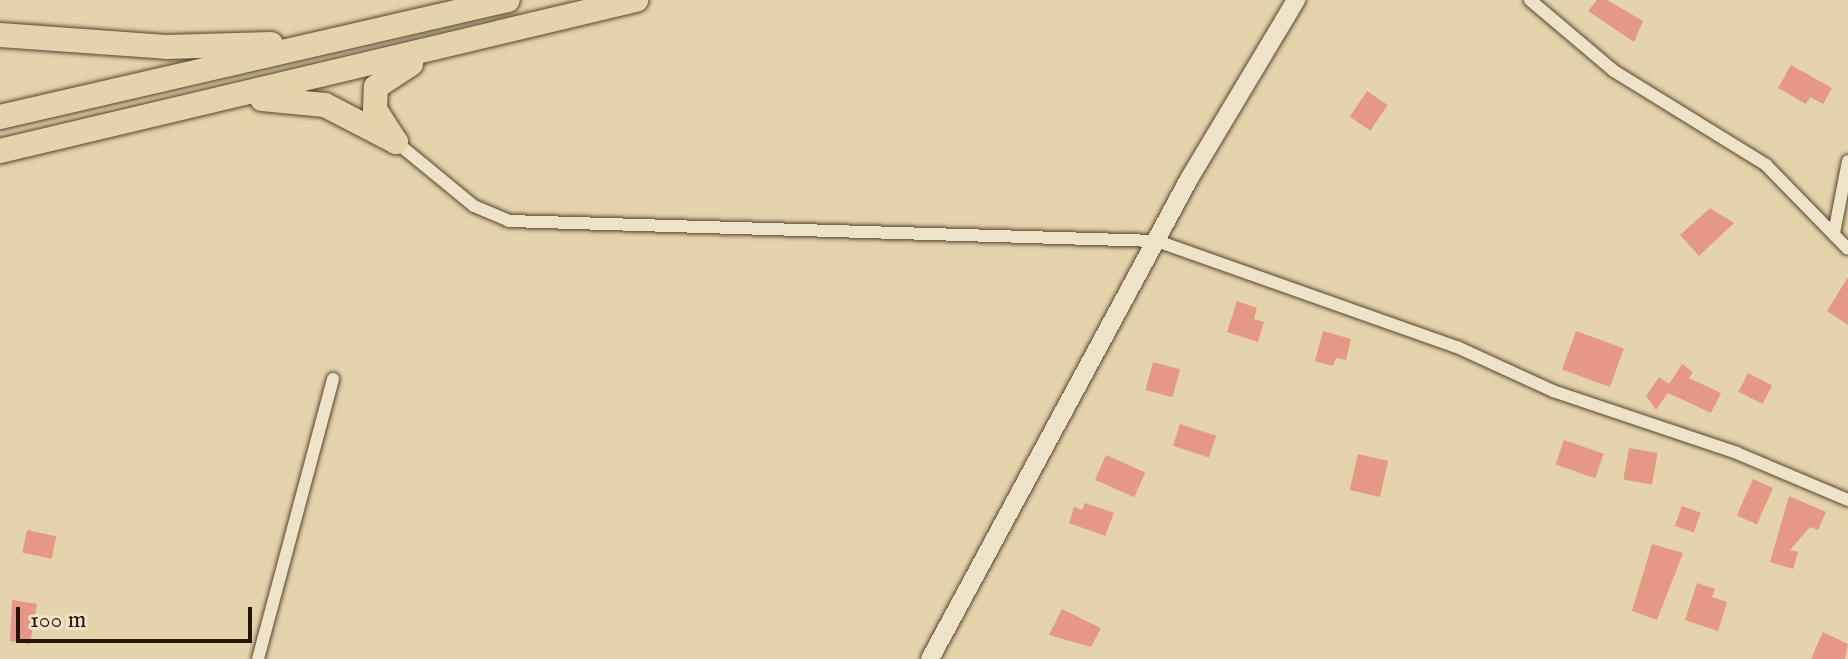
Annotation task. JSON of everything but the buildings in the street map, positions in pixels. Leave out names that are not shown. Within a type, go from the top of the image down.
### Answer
[{"type":"highway","points":[[0,117],[508,0]]},
{"type":"highway","points":[[0,151],[636,0]]},
{"type":"highway","points":[[0,35],[208,47],[345,37]]},
{"type":"highway","points":[[396,142],[375,110],[376,87],[440,49]]},
{"type":"highway","points":[[184,106],[305,100],[325,105],[396,142]]},
{"type":"street","points":[[930,659],[1189,179],[1296,0]]},
{"type":"street","points":[[1530,0],[1614,71],[1766,165],[1848,249]]},
{"type":"street","points":[[396,142],[474,206],[509,221],[1157,241],[1457,347],[1553,391],[1737,453],[1848,500]]},
{"type":"street","points":[[1834,233],[1848,161]]},
{"type":"street","points":[[258,659],[333,379]]}]
